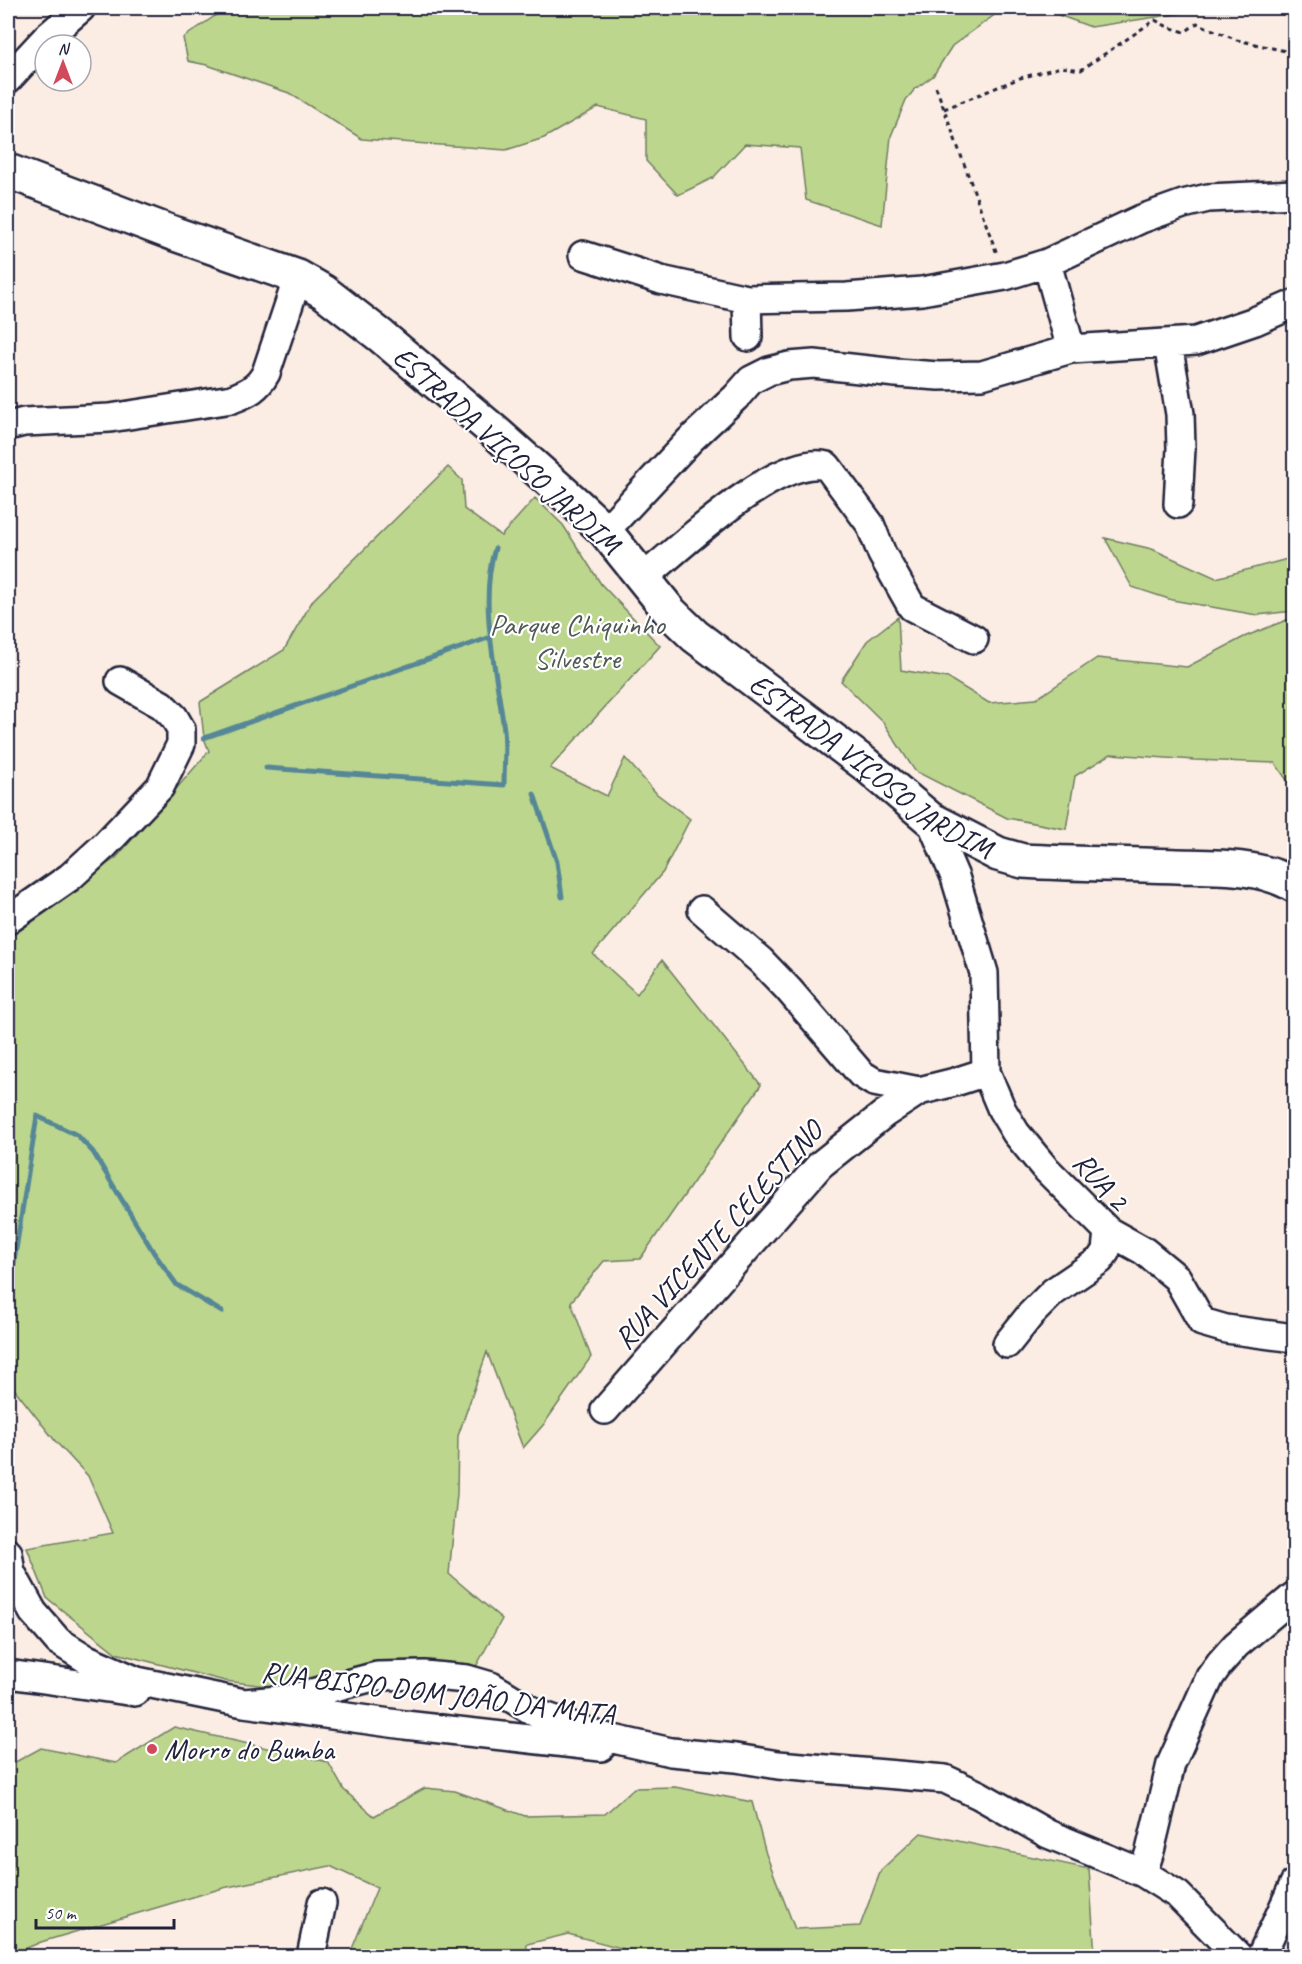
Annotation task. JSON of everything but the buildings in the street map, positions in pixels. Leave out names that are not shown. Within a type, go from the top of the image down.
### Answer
[{"type":"main road","name":"ESTRADA VIÇOSO JARDIM","points":[[8,171],[175,234],[298,277],[344,306],[495,432],[605,531],[670,613],[694,636],[865,764],[930,819],[998,854],[1023,861],[1214,867],[1258,872],[1284,879],[1294,885]]},
{"type":"street","points":[[8,78],[47,37],[81,8]]},
{"type":"street","points":[[583,255],[661,279],[747,299],[848,297],[922,291],[1005,276],[1047,263],[1141,219],[1183,204],[1208,198],[1294,194]]},
{"type":"street","points":[[1047,263],[1071,349]]},
{"type":"street","points":[[8,426],[24,422],[110,418],[232,399],[248,393],[260,383],[266,373],[298,277]]},
{"type":"street","points":[[747,299],[748,337]]},
{"type":"street","points":[[605,531],[690,440],[751,380],[769,371],[789,366],[814,364],[939,376],[982,375],[1071,349],[1196,341],[1294,304]]},
{"type":"street","points":[[1168,344],[1180,414],[1178,504]]},
{"type":"street","points":[[642,579],[719,516],[757,489],[786,472],[816,464],[827,466],[870,524],[882,555],[912,607],[974,639]]},
{"type":"street","points":[[8,920],[70,877],[105,845],[160,786],[181,744],[181,729],[168,711],[162,705],[120,681]]},
{"type":"street","points":[[930,819],[955,877],[984,974],[986,1072]]},
{"type":"street","points":[[702,910],[788,989],[861,1074],[874,1082],[919,1091]]},
{"type":"street","name":"RUA VICENTE CELESTINO","points":[[604,1410],[819,1165],[884,1114],[919,1091],[955,1083],[986,1072]]},
{"type":"street","name":"RUA 2","points":[[986,1072],[1002,1110],[1016,1133],[1044,1167],[1108,1231],[1106,1251],[1100,1260],[1053,1292],[1031,1314],[1007,1344]]},
{"type":"street","points":[[1108,1231],[1144,1251],[1177,1278],[1202,1322],[1226,1329],[1294,1338]]},
{"type":"street","points":[[8,1554],[11,1572],[33,1612],[58,1641],[85,1658],[137,1681],[244,1703]]},
{"type":"street","points":[[1143,1873],[1171,1764],[1210,1677],[1236,1645],[1294,1596]]},
{"type":"street","points":[[8,1674],[135,1692],[137,1681]]},
{"type":"street","name":"RUA BISPO DOM JOÃO DA MATA","points":[[244,1703],[289,1699],[377,1676],[424,1675],[467,1679],[491,1686],[536,1713],[600,1736],[671,1752]]},
{"type":"street","name":"RUA BISPO DOM JOÃO DA MATA","points":[[244,1703],[541,1741],[945,1779],[980,1795],[1048,1834],[1143,1873],[1178,1895],[1238,1956]]},
{"type":"street","points":[[1261,1956],[1294,1884]]},
{"type":"street","points":[[310,1956],[322,1903]]},
{"type":"path","points":[[944,109],[1020,78],[1061,67],[1081,70],[1155,20],[1185,32],[1197,23],[1237,40],[1294,53]]},
{"type":"path","points":[[936,87],[1005,276]]},
{"type":"green space","points":[[1004,8],[952,46],[933,76],[915,89],[906,100],[891,136],[882,225],[806,200],[800,148],[745,144],[713,178],[678,195],[646,161],[646,119],[598,107],[544,138],[506,150],[362,139],[289,93],[207,65],[188,61],[183,38],[225,9]]},
{"type":"green space","points":[[1027,8],[1256,8],[1195,11],[1091,27],[1042,9]]},
{"type":"green space","name":"Parque Chiquinho Silvestre","points":[[448,467],[462,480],[464,509],[501,536],[535,498],[563,525],[601,584],[660,646],[550,768],[607,796],[625,758],[657,794],[690,819],[663,872],[593,954],[637,994],[662,960],[761,1085],[640,1259],[604,1261],[571,1302],[591,1357],[544,1424],[523,1448],[487,1352],[458,1436],[457,1494],[449,1574],[502,1619],[473,1672],[364,1665],[291,1689],[225,1681],[116,1653],[47,1598],[27,1548],[113,1533],[88,1476],[56,1442],[8,1381],[8,930],[116,858],[209,751],[204,738],[200,702],[284,650],[313,600]]},
{"type":"green space","points":[[1105,538],[1152,549],[1216,578],[1291,558],[1294,554],[1294,611],[1257,615],[1172,600],[1132,587]]},
{"type":"green space","points":[[898,617],[901,670],[948,678],[989,703],[1036,699],[1097,658],[1187,667],[1244,637],[1294,617],[1294,784],[1289,783],[1275,763],[1111,754],[1075,776],[1066,829],[1007,818],[915,771],[883,722],[841,681],[867,641]]},
{"type":"green space","points":[[174,1727],[328,1762],[344,1790],[374,1816],[425,1788],[455,1791],[525,1816],[605,1814],[634,1788],[675,1787],[752,1802],[766,1854],[795,1929],[860,1926],[881,1870],[921,1833],[1089,1869],[1095,1956],[631,1956],[629,1950],[568,1934],[527,1944],[526,1956],[349,1956],[377,1888],[330,1866],[223,1888],[41,1942],[8,1956],[8,1766],[41,1748],[116,1763]]},
{"type":"waterway","points":[[266,768],[504,785],[504,730],[490,639],[488,592],[495,548]]},
{"type":"waterway","points":[[204,738],[491,637]]},
{"type":"waterway","points":[[534,794],[557,862],[562,897]]},
{"type":"waterway","points":[[8,1300],[37,1116],[77,1135],[93,1152],[154,1253],[177,1285],[222,1312]]},
{"type":"place","name":"Morro do Bumba","points":[[152,1749]]}]
